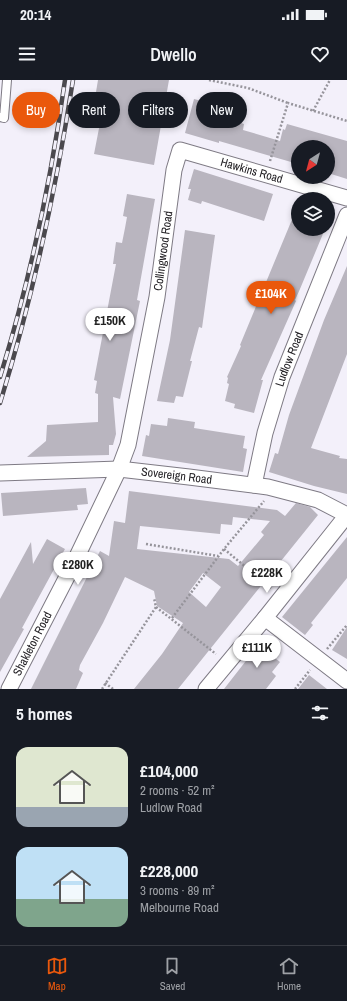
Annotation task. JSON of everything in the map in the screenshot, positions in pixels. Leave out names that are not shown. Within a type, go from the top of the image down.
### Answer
[{"type":"street","name":"Hawkins Road","points":[[180,150],[347,198]]},
{"type":"street","name":"Collingwood Road","points":[[119,469],[128,445],[138,400],[157,297],[174,170],[180,150]]},
{"type":"street","name":"Ludlow Road","points":[[261,486],[265,433],[282,377],[347,215]]},
{"type":"street","name":"Sovereign Road","points":[[0,474],[119,469],[261,486],[318,500],[347,515]]},
{"type":"street","name":"Shakleton Road","points":[[9,689],[72,567],[119,469]]},
{"type":"street","points":[[206,689],[347,515]]},
{"type":"street","points":[[265,618],[347,680]]},
{"type":"lane","points":[[0,117],[4,118],[7,80]]},
{"type":"path","points":[[209,80],[248,88],[288,103],[347,121]]},
{"type":"path","points":[[313,111],[330,80]]},
{"type":"path","points":[[265,174],[280,133],[288,103]]},
{"type":"path","points":[[172,618],[218,556],[267,498],[261,486]]},
{"type":"path","points":[[146,544],[218,556]]},
{"type":"path","points":[[224,549],[282,596]]},
{"type":"path","points":[[154,598],[156,607],[228,663]]},
{"type":"path","points":[[102,689],[156,607]]},
{"type":"path","points":[[105,683],[113,689]]},
{"type":"building","points":[[98,80],[169,80],[167,92],[128,92],[128,128],[161,128],[154,165],[94,154],[99,128],[120,128],[120,92],[96,92]]},
{"type":"building","points":[[194,99],[196,100],[196,128],[243,128],[243,130],[280,141],[283,129],[285,130],[287,124],[347,141],[347,179],[335,175],[335,140],[291,140],[291,162],[219,141],[219,143],[185,133],[186,128],[188,128],[188,122]]},
{"type":"building","points":[[194,169],[273,194],[264,221],[202,201],[201,204],[188,200],[191,189],[188,189]]},
{"type":"building","points":[[127,194],[155,199],[137,300],[140,301],[120,399],[113,397],[116,434],[113,445],[109,445],[109,455],[27,457],[46,441],[47,425],[98,422],[98,394],[95,393],[97,381],[94,380],[116,264],[113,264],[116,242],[122,243],[127,217],[123,216]]},
{"type":"building","points":[[291,222],[291,236],[322,236],[295,300],[296,301],[261,380],[263,380],[254,413],[234,408],[235,404],[225,401],[229,384],[227,383],[227,377],[241,346],[240,345]]},
{"type":"building","points":[[185,230],[215,235],[202,328],[199,327],[183,397],[176,396],[174,403],[157,401],[170,340]]},
{"type":"building","points":[[347,266],[347,354],[311,448],[340,456],[339,458],[347,459],[347,494],[314,486],[269,472],[275,453],[278,454],[289,415],[324,320]]},
{"type":"building","points":[[168,418],[195,422],[194,428],[245,436],[243,448],[247,449],[243,472],[142,456],[146,435],[149,436],[151,424],[167,426]]},
{"type":"building","points":[[86,488],[88,504],[77,505],[78,510],[3,516],[1,493]]},
{"type":"building","points":[[129,491],[277,510],[285,516],[296,503],[310,507],[318,515],[178,689],[134,689],[162,654],[183,623],[157,606],[154,591],[125,577],[103,623],[80,665],[79,670],[83,673],[76,689],[31,689],[100,551],[109,556],[114,521],[125,523]],"holes":[[[233,517],[270,521],[261,532],[264,535],[238,566],[229,559],[137,549],[140,526],[220,534],[221,524],[232,525]],[[203,573],[221,587],[206,607],[189,592]]]},
{"type":"building","points":[[347,537],[347,578],[311,623],[313,625],[305,635],[282,617]]},
{"type":"building","points":[[47,539],[65,549],[0,672],[0,599],[31,542],[33,564]]},
{"type":"building","points":[[347,627],[347,659],[332,650]]},
{"type":"building","points":[[263,639],[279,652],[275,658],[280,662],[272,672],[276,676],[266,689],[224,689]]},
{"type":"building","points":[[309,675],[327,689],[298,689]]},
{"type":"railway","points":[[0,377],[30,267],[53,155],[65,80]]},
{"type":"railway","points":[[0,403],[33,283],[59,162],[73,80]]}]
